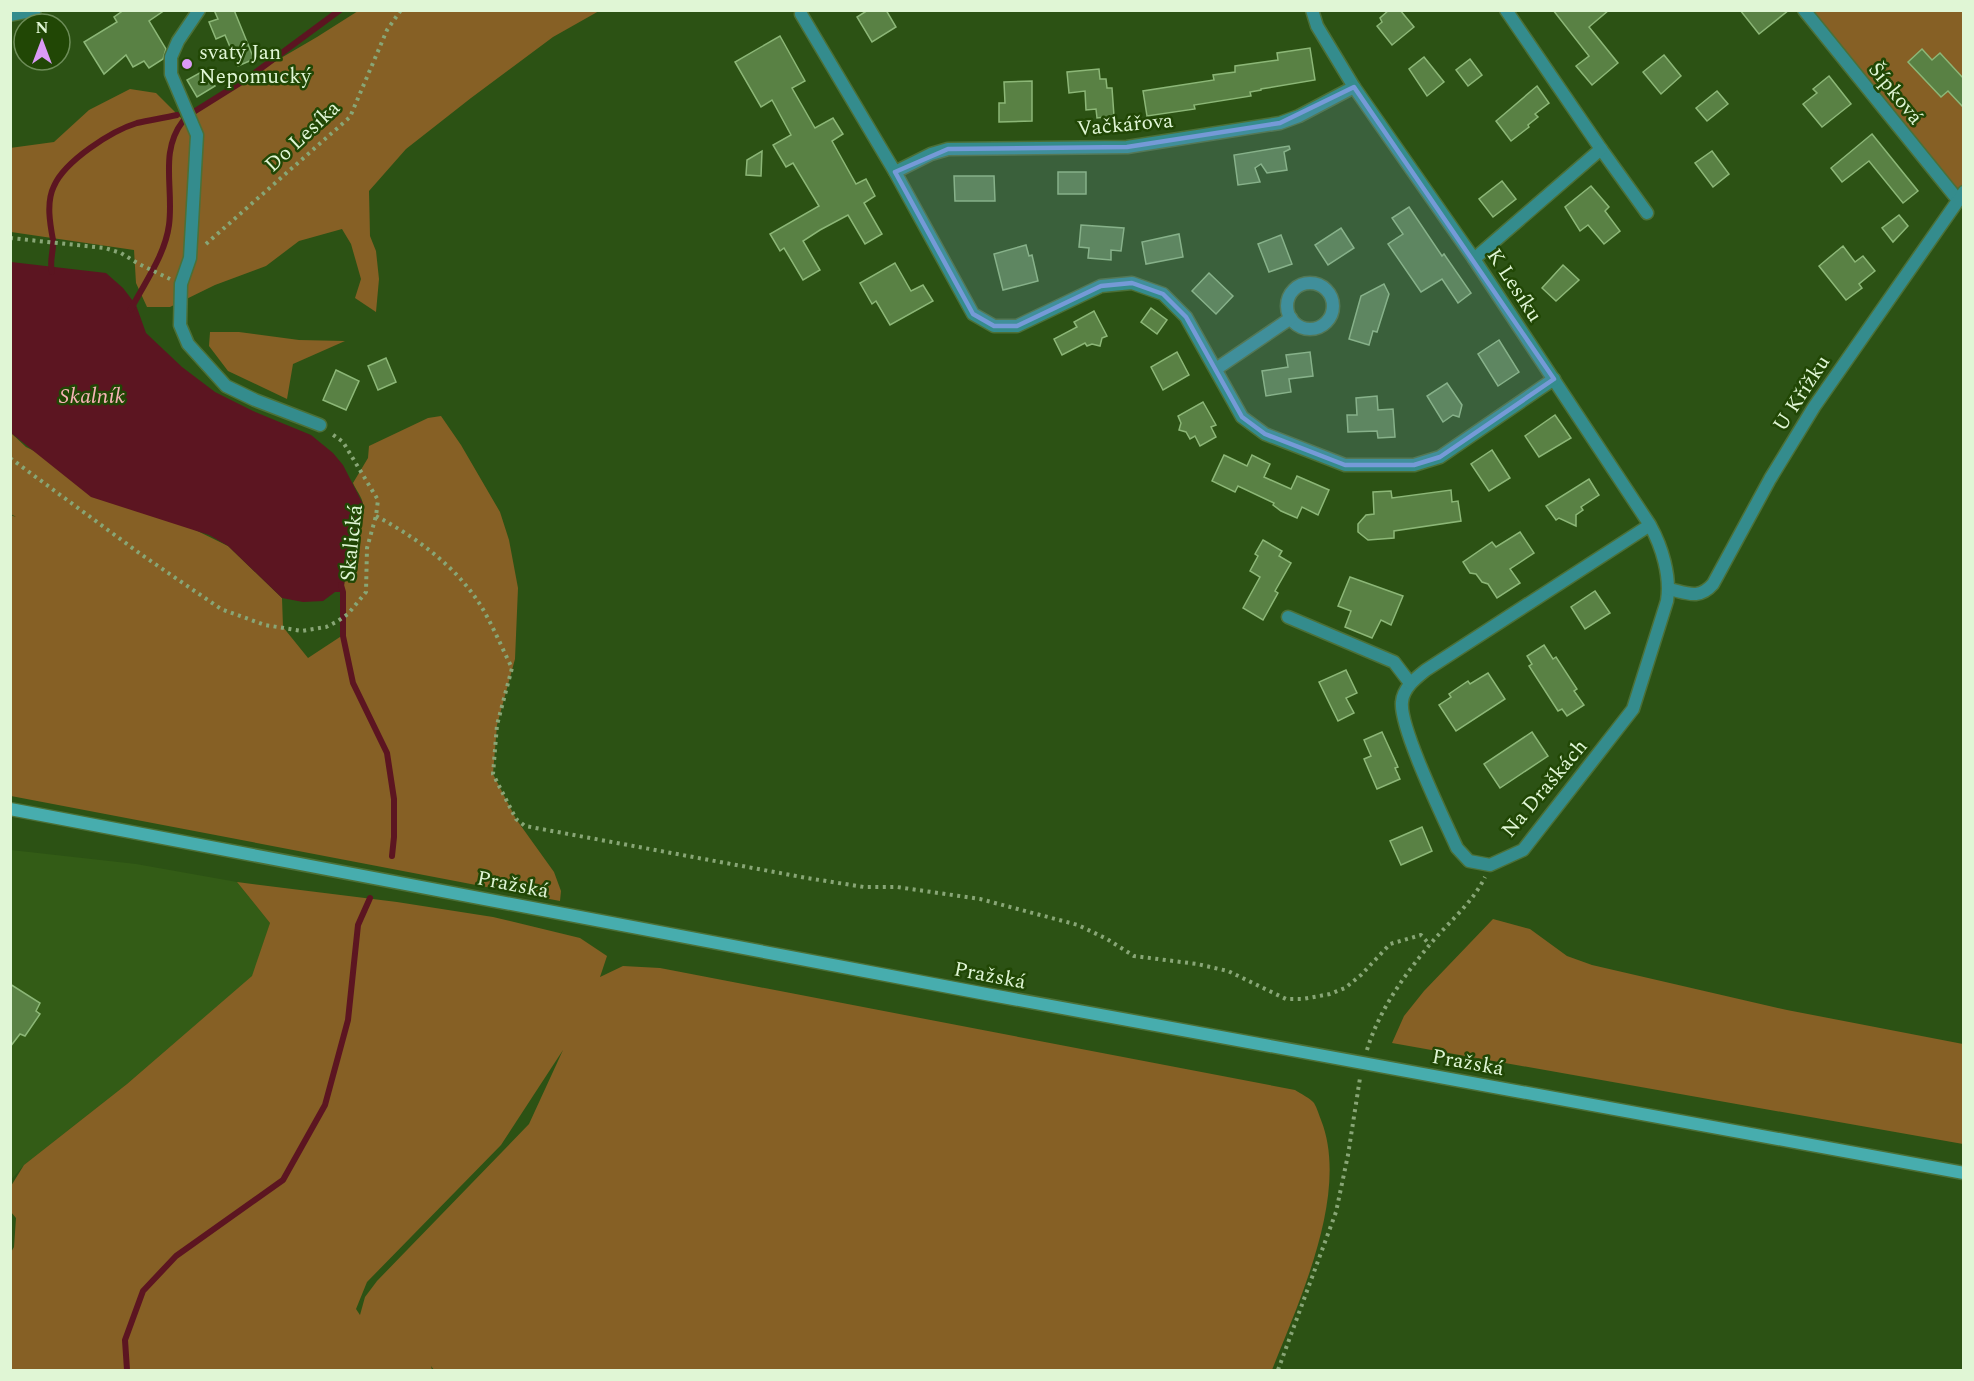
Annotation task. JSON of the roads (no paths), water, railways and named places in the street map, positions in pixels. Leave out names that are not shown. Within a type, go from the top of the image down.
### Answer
[{"type":"main road","name":"Pražská","points":[[10,809],[963,990],[1964,1173]]},
{"type":"street","points":[[10,15],[35,10]]},
{"type":"street","points":[[199,10],[178,41],[171,57],[171,74],[197,135],[190,258],[181,284],[180,325],[188,344],[226,386],[255,400],[320,425]]},
{"type":"street","name":"K Lesíku","points":[[1312,10],[1317,26],[1354,87],[1474,258],[1650,525],[1658,540],[1669,589]]},
{"type":"street","points":[[1506,10],[1647,213]]},
{"type":"street","name":"Šípková","points":[[1804,10],[1961,196]]},
{"type":"street","points":[[801,14],[895,172],[974,314],[994,326],[1017,326],[1101,286],[1132,283],[1163,294],[1185,317],[1242,417],[1265,434],[1345,465],[1414,465],[1440,457],[1554,380]]},
{"type":"street","name":"Vačkářova","points":[[895,172],[931,154],[948,149],[1127,147],[1280,123],[1299,116],[1354,87]]},
{"type":"street","points":[[1474,258],[1601,149]]},
{"type":"street","name":"U Křížku","points":[[1669,589],[1700,594],[1713,584],[1808,415],[1961,196]]},
{"type":"street","points":[[1216,369],[1291,318]]},
{"type":"street","points":[[1288,617],[1394,662],[1410,683],[1426,670],[1650,525]]},
{"type":"street","name":"Na Draškách","points":[[1410,683],[1402,701],[1405,726],[1456,848],[1469,861],[1490,865],[1523,850],[1633,709],[1655,642],[1669,589]]},
{"type":"water","name":"Skalník","points":[[11,262],[106,273],[123,288],[136,305],[146,333],[182,367],[215,392],[253,411],[311,435],[333,453],[343,465],[363,504],[363,520],[350,547],[343,592],[335,592],[323,601],[303,602],[282,598],[228,546],[209,535],[91,497],[11,433]]},
{"type":"waterway","points":[[192,113],[248,78],[340,10]]},
{"type":"waterway","points":[[52,272],[53,240],[49,206],[54,186],[60,176],[90,148],[126,127],[177,115]]},
{"type":"waterway","points":[[131,309],[159,258],[167,236],[170,211],[169,158],[171,145],[183,121]]},
{"type":"waterway","points":[[341,585],[343,636],[353,683],[387,753],[394,799],[392,856]]},
{"type":"waterway","points":[[127,1370],[125,1340],[143,1291],[176,1256],[283,1180],[325,1105],[348,1020],[358,925],[370,898]]},
{"type":"place","name":"svatý Jan Nepomucký","points":[[187,64]]}]
